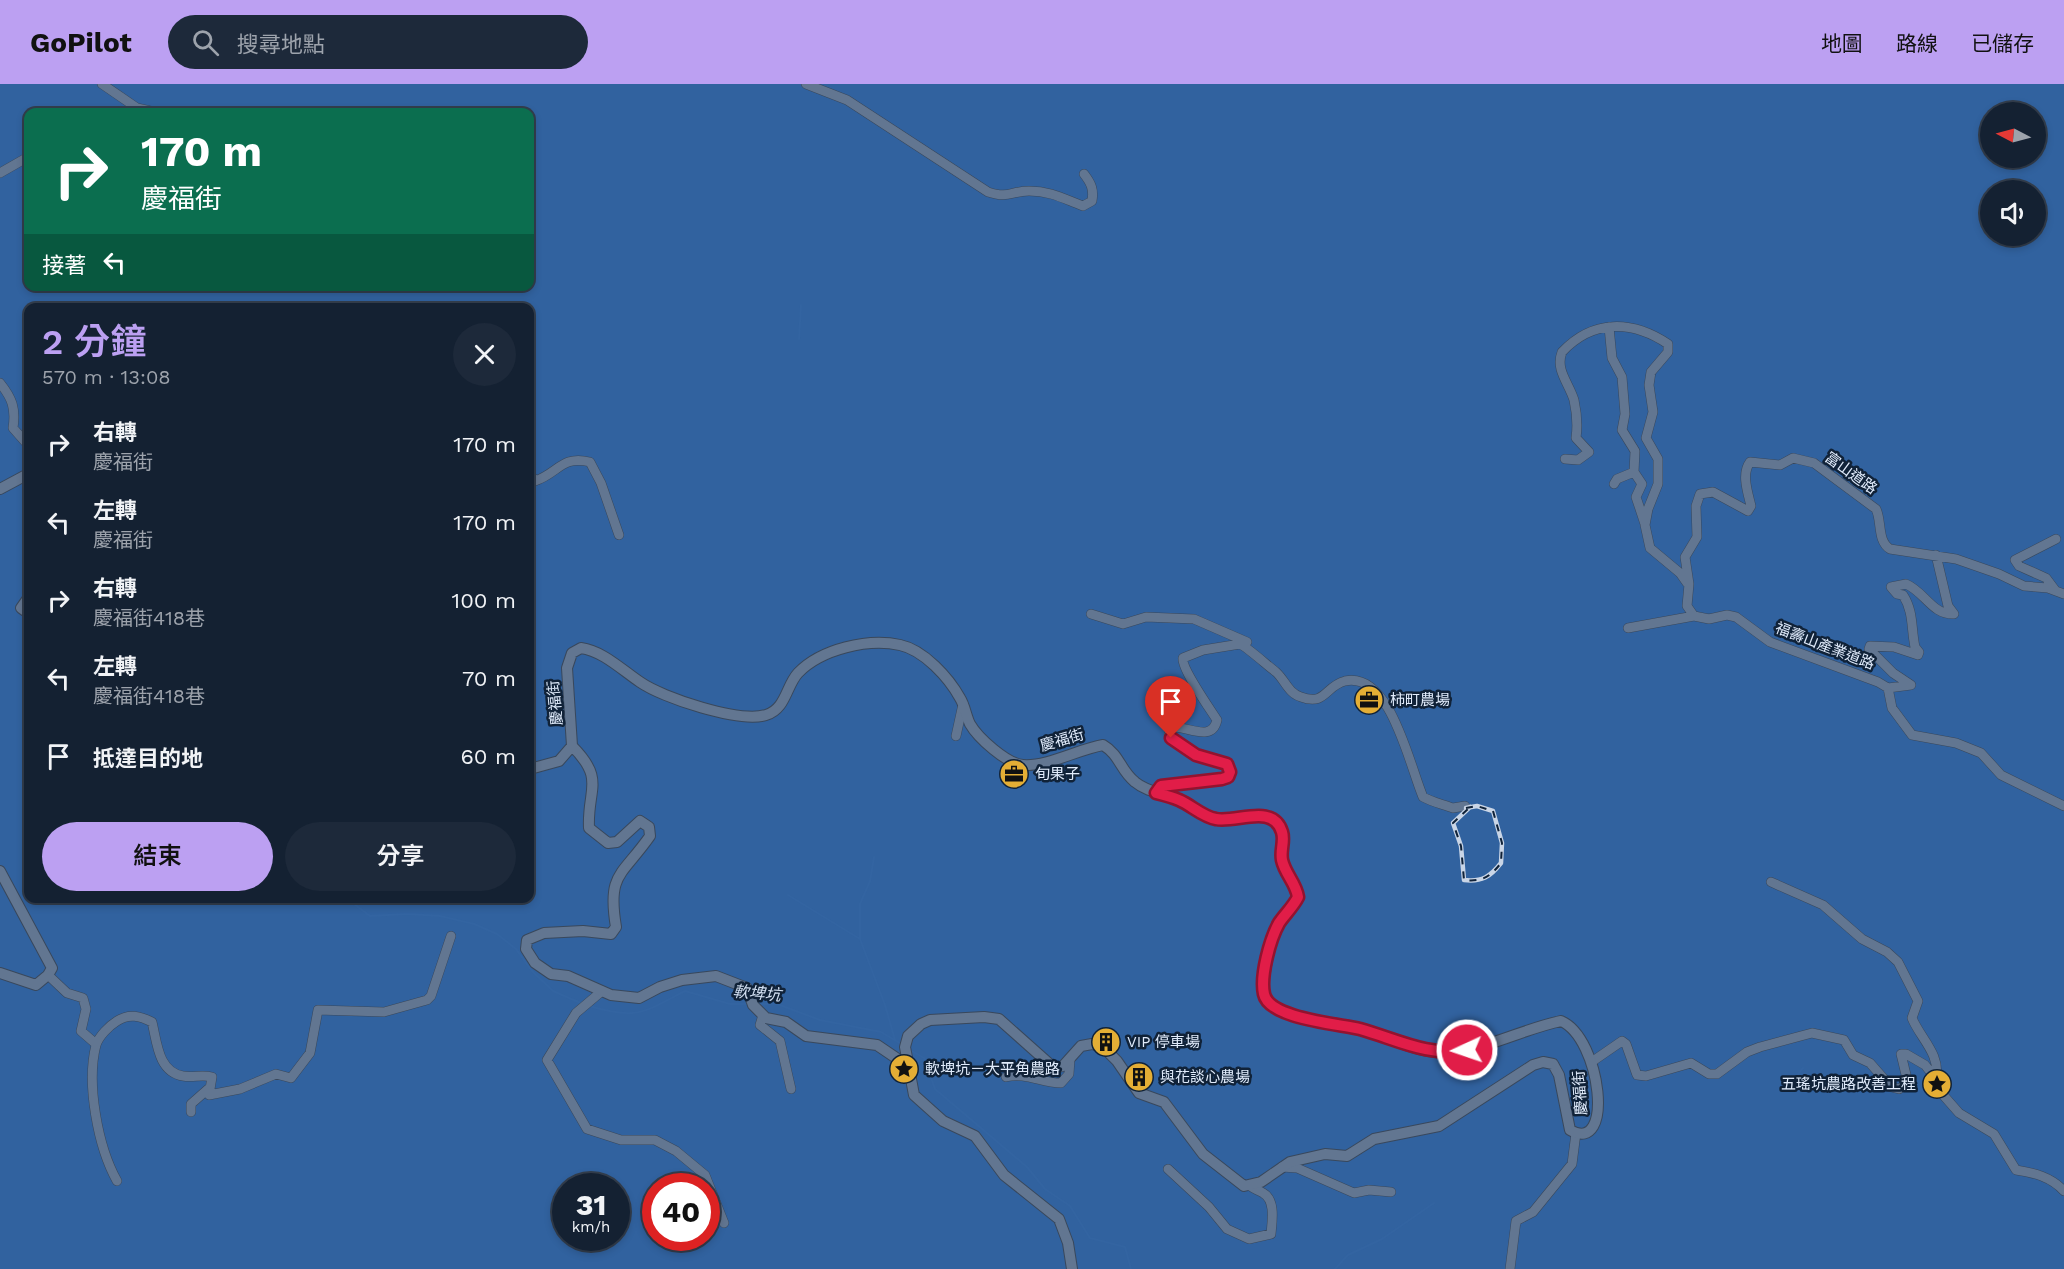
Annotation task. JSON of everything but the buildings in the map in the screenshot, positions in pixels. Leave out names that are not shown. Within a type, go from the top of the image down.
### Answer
[{"type":"street","points":[[102,84],[137,108]]},
{"type":"street","points":[[806,84],[847,100],[988,192],[1002,197],[1026,191],[1050,192],[1083,206],[1092,201],[1093,194],[1092,184],[1084,174]]},
{"type":"street","points":[[0,173],[24,159]]},
{"type":"street","points":[[1565,459],[1578,460],[1589,452],[1576,438],[1578,420],[1573,399],[1561,373],[1560,357],[1568,346],[1591,329],[1609,327],[1629,328],[1668,344],[1668,352],[1651,372],[1649,385],[1653,412],[1646,438],[1658,459],[1658,484],[1648,509],[1646,525]]},
{"type":"street","points":[[1609,327],[1612,358],[1622,377],[1625,414],[1622,430],[1635,452],[1634,472],[1642,484],[1636,497],[1646,525],[1650,548],[1680,573],[1688,585],[1687,606],[1694,616]]},
{"type":"street","points":[[0,383],[10,396],[14,407],[13,428],[24,440]]},
{"type":"street","name":"富山道路","points":[[1688,585],[1685,557],[1697,537],[1696,506],[1700,494],[1713,492],[1748,511],[1751,506],[1746,466],[1755,462],[1780,465],[1793,458],[1814,463],[1876,509],[1885,546],[1890,549],[1956,559],[1999,574],[2024,586],[2060,592]]},
{"type":"street","points":[[534,480],[547,477],[562,462],[579,459],[590,462],[601,483],[619,535]]},
{"type":"street","points":[[1614,484],[1617,479],[1634,472]]},
{"type":"street","points":[[0,489],[24,476]]},
{"type":"street","points":[[2056,539],[2015,560],[2019,566],[2046,578],[2060,592]]},
{"type":"street","points":[[1936,555],[1948,606],[1954,614],[1936,609],[1925,595],[1906,584],[1891,587],[1907,602],[1913,621],[1914,647],[1919,652],[1918,655],[1894,646],[1870,646],[1869,649],[1877,659],[1911,685],[1888,688],[1892,708],[1912,735],[1956,743],[1981,753],[2001,775],[2064,807]]},
{"type":"street","points":[[1091,614],[1123,624],[1146,617],[1194,619],[1250,644],[1252,652]]},
{"type":"street","name":"福壽山產業道路","points":[[1628,628],[1694,616],[1709,619],[1727,615],[1736,617],[1770,642],[1861,674],[1888,688]]},
{"type":"street","points":[[1156,793],[1161,786],[1228,777],[1230,772],[1227,764],[1196,755],[1169,735],[1172,727],[1198,733],[1213,729],[1216,724],[1214,715],[1206,707],[1192,677],[1183,665],[1183,658],[1203,650],[1240,644],[1252,652],[1299,697],[1313,700],[1323,698],[1341,682],[1369,684],[1382,696],[1392,715],[1422,796],[1432,803],[1443,802],[1453,808],[1465,806]]},
{"type":"street","name":"慶福街","points":[[572,746],[567,668],[572,653],[581,648],[622,667],[640,683],[683,703],[746,716],[766,715],[777,709],[797,674],[829,652],[851,645],[900,645],[930,663],[952,687],[975,730],[1009,759],[1026,765],[1103,745],[1114,752],[1126,774],[1137,784],[1179,800],[1212,819],[1226,821],[1253,815],[1270,817],[1279,824],[1283,835],[1281,856],[1285,873],[1297,887],[1298,897],[1279,923],[1269,946],[1264,984],[1264,996],[1269,1003],[1285,1012],[1321,1024],[1359,1029],[1406,1046],[1449,1053],[1484,1046],[1561,1021],[1575,1030],[1593,1061],[1598,1122],[1588,1132],[1576,1133],[1568,1125],[1559,1076],[1553,1064],[1543,1062],[1533,1065],[1438,1126],[1374,1139],[1347,1156],[1325,1154],[1304,1157],[1250,1186]]},
{"type":"street","points":[[956,736],[963,704]]},
{"type":"street","points":[[534,768],[559,761],[572,746],[584,758],[593,775],[589,828],[608,843],[617,842],[640,820],[649,827],[650,836],[616,878],[612,896],[616,927],[610,934],[583,931],[544,933],[528,940],[526,949],[535,963],[550,974],[568,976],[599,995],[639,998],[660,987],[682,980],[716,976],[747,988],[753,1005],[765,1016],[786,1022],[806,1036],[877,1046],[908,1066]]},
{"type":"street","points":[[0,871],[50,960],[52,968],[48,975],[36,985],[0,973]]},
{"type":"street","points":[[1771,882],[1823,904],[1862,939],[1887,952],[1898,962],[1918,1001],[1912,1018],[1925,1038],[1938,1069],[1937,1088],[1947,1102],[1974,1125],[1994,1134],[2016,1170],[2036,1173],[2054,1181],[2064,1191]]},
{"type":"street","points":[[117,1181],[106,1158],[96,1118],[93,1077],[96,1044],[112,1025],[123,1017],[140,1016],[152,1022],[161,1059],[171,1073],[185,1077],[204,1075],[212,1077],[208,1089],[209,1095],[240,1089],[276,1074],[291,1078],[310,1053],[318,1010],[384,1012],[427,1000],[431,996],[451,936]]},
{"type":"street","points":[[48,975],[67,993],[83,998],[86,1009],[81,1031],[96,1044]]},
{"type":"street","points":[[599,995],[576,1013],[547,1060],[587,1129],[621,1140],[655,1140],[676,1151],[705,1175],[724,1223]]},
{"type":"street","points":[[765,1016],[760,1025],[780,1041],[791,1089]]},
{"type":"street","points":[[1072,1269],[1068,1244],[1059,1220],[1004,1175],[975,1136],[943,1121],[925,1108],[914,1095],[906,1045],[921,1024],[930,1020],[984,1017],[999,1019],[1054,1068],[1063,1066],[1081,1046],[1092,1044],[1103,1047],[1117,1061],[1139,1093],[1164,1102],[1210,1162],[1244,1186],[1250,1186],[1265,1194],[1270,1202],[1273,1220],[1271,1234],[1249,1239],[1227,1229],[1209,1207],[1168,1169]]},
{"type":"street","points":[[1593,1061],[1622,1041],[1626,1044],[1637,1075],[1646,1076],[1690,1063],[1709,1074],[1717,1074],[1747,1052],[1812,1033],[1844,1040],[1853,1055],[1880,1072],[1891,1087],[1899,1089],[1908,1083],[1901,1054],[1906,1054],[1924,1065],[1936,1079]]},
{"type":"street","points":[[1006,1077],[1019,1073],[1046,1083],[1061,1083],[1069,1074],[1070,1059]]},
{"type":"street","points":[[191,1112],[191,1104],[208,1089]]},
{"type":"street","points":[[1510,1269],[1516,1221],[1533,1212],[1572,1164],[1576,1133]]},
{"type":"street","points":[[1282,1167],[1297,1168],[1354,1193],[1369,1190],[1391,1192]]},
{"type":"shaded area","points":[[0,84],[2064,84],[2064,1269],[0,1269]]},
{"type":"waterway","points":[[799,339],[801,305]]},
{"type":"waterway","points":[[860,939],[860,904],[870,881],[874,857]]},
{"type":"waterway","points":[[788,895],[860,939],[885,1005],[895,1040]]},
{"type":"waterway","name":"軟埤坑","points":[[353,903],[370,916],[407,914],[440,916],[474,924],[497,934],[516,949],[532,971],[553,991],[583,1004]]},
{"type":"waterway","name":"軟埤坑","points":[[589,1006],[618,1013],[639,1012],[659,1005],[685,991],[730,1004],[749,1004]]},
{"type":"waterway","name":"軟埤坑","points":[[757,1004],[777,1004],[820,1020],[881,1032],[903,1045]]},
{"type":"waterway","name":"軟埤坑","points":[[910,1050],[924,1058],[935,1089],[1027,1167],[1045,1189],[1070,1206],[1090,1238],[1125,1247],[1131,1269]]},
{"type":"waterway","points":[[1798,1074],[1803,1068]]},
{"type":"waterway","points":[[1335,1269],[1348,1255],[1382,1239],[1434,1203]]},
{"type":"railway","points":[[1466,808],[1477,806],[1493,811],[1502,843],[1501,863],[1489,875],[1476,880],[1464,880],[1461,846],[1453,823],[1470,807]]},
{"type":"place","name":"柿町農場","points":[[1369,700]]},
{"type":"place","name":"旬果子","points":[[1014,774]]},
{"type":"place","name":"VIP 停車場","points":[[1106,1042]]},
{"type":"place","name":"軟埤坑－大平角農路","points":[[904,1069]]},
{"type":"place","name":"與花談心農場","points":[[1139,1077]]},
{"type":"place","name":"五瑤坑農路改善工程","points":[[1937,1084]]},
{"type":"route","points":[[1171,738],[1196,755],[1227,764],[1230,772],[1228,777],[1222,779],[1161,786],[1156,793],[1179,800],[1212,819],[1226,821],[1253,815],[1270,817],[1279,824],[1283,835],[1281,856],[1285,873],[1297,887],[1298,897],[1279,923],[1269,946],[1264,996],[1269,1003],[1285,1012],[1321,1024],[1359,1029],[1406,1046],[1449,1053],[1467,1050]]}]
